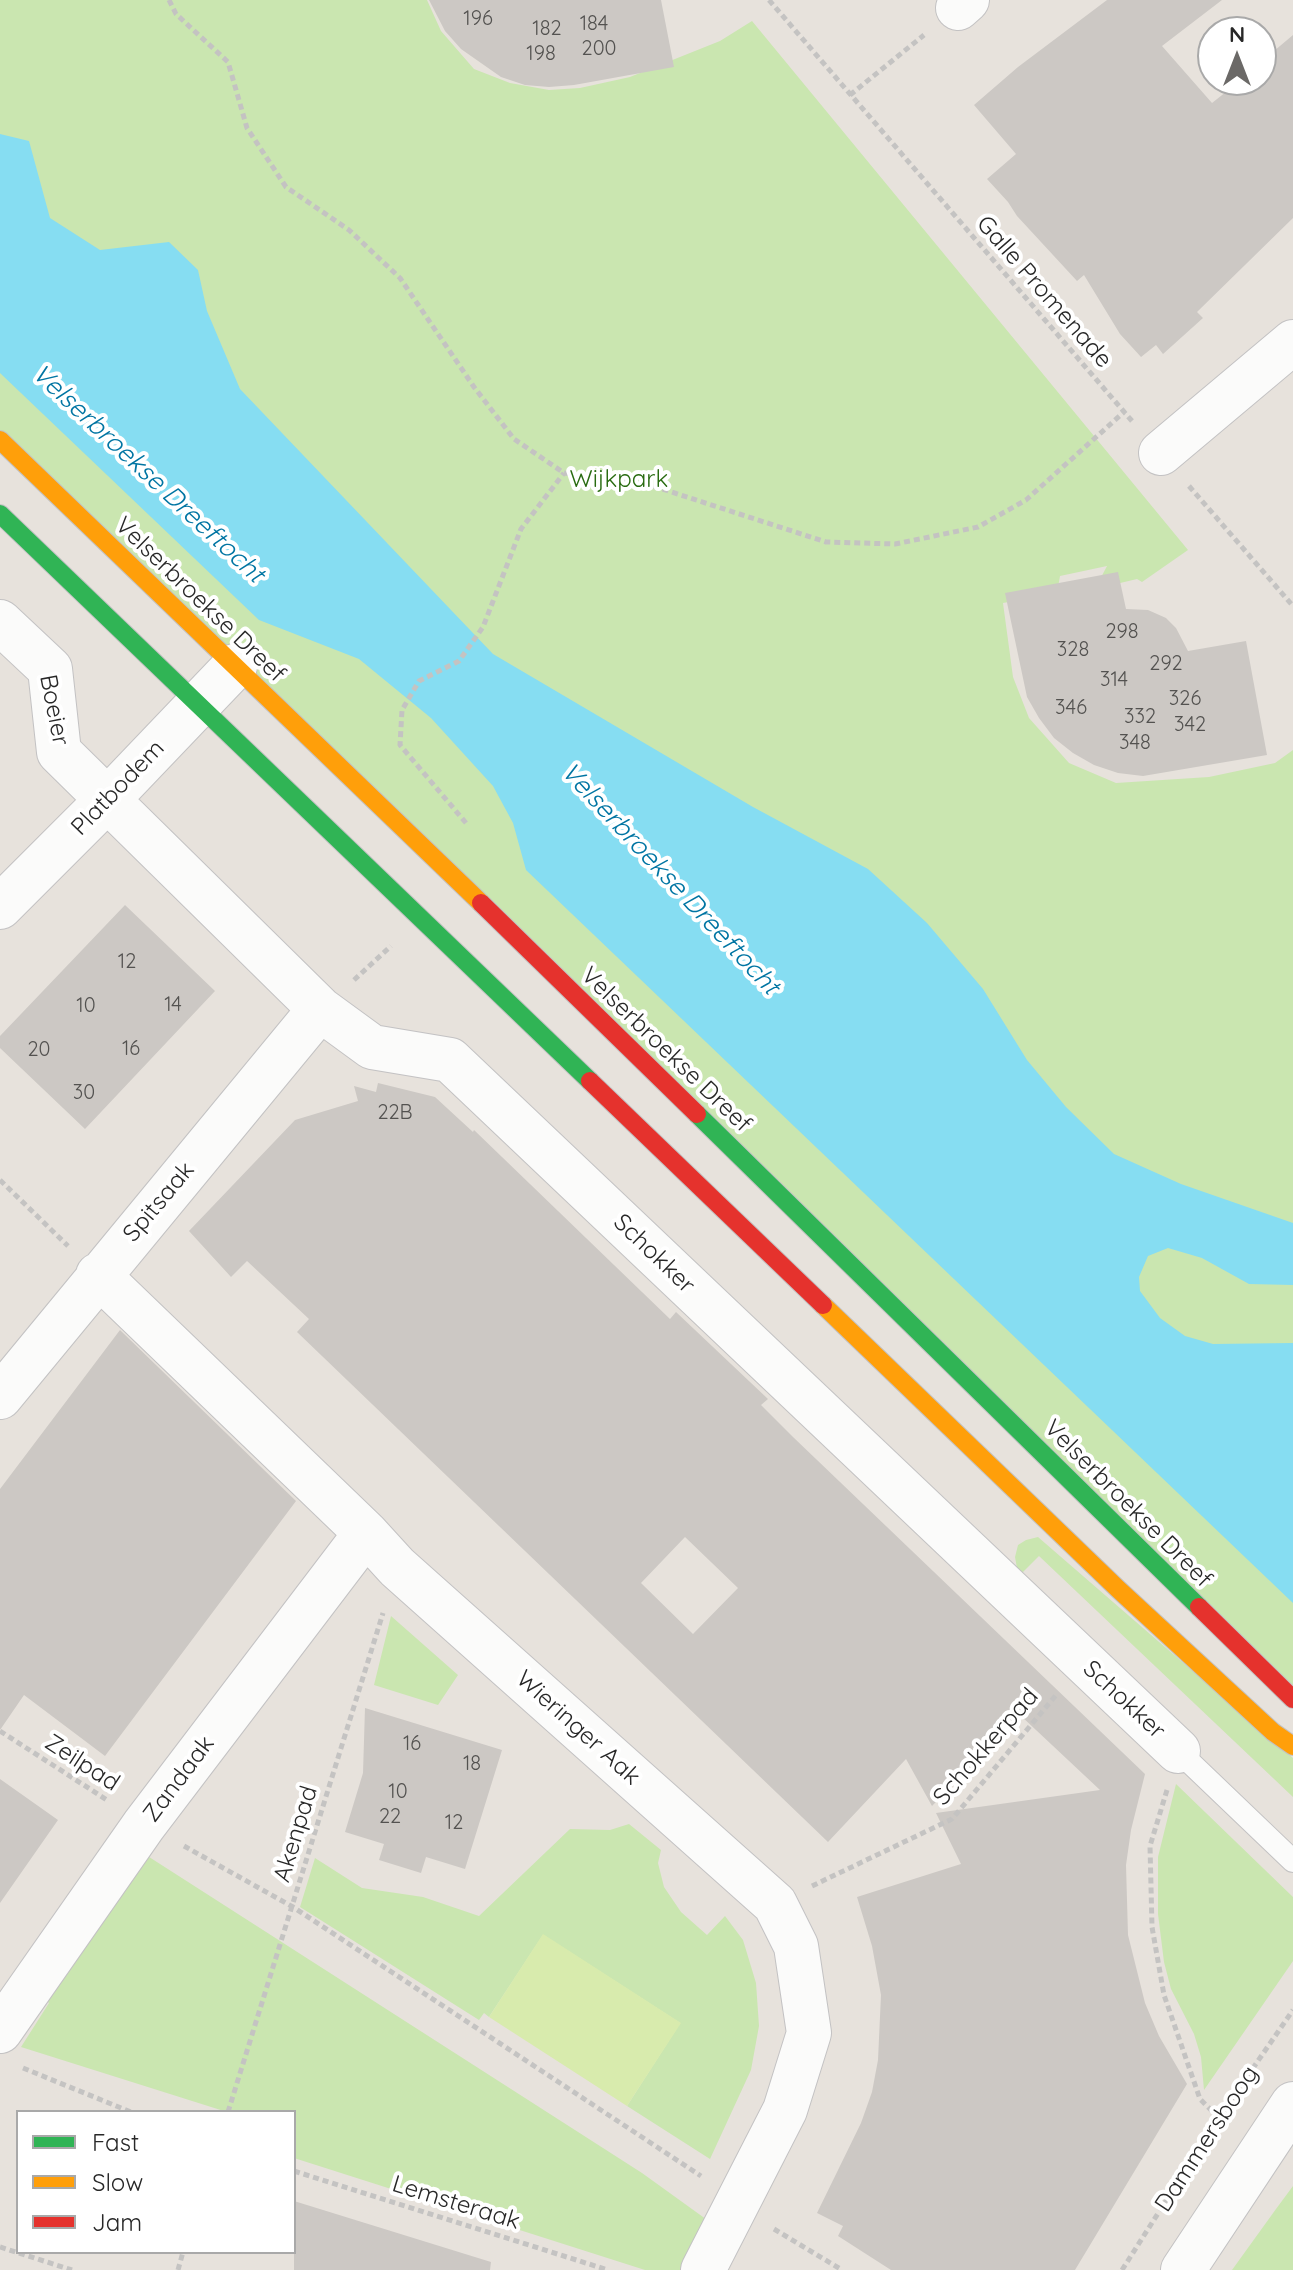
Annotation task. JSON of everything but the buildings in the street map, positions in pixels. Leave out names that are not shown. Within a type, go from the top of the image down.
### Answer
[{"type":"street","points":[[1161,453],[1293,342]]},
{"type":"street","name":"Velserbroekse Dreef","points":[[0,440],[933,1344],[1293,1699]]},
{"type":"street","points":[[0,514],[1118,1589],[1273,1732],[1293,1746]]},
{"type":"street","name":"Boeier","points":[[0,622],[50,669],[59,752],[108,799]]},
{"type":"street","name":"Platbodem","points":[[0,907],[235,666]]},
{"type":"street","name":"Schokker","points":[[108,799],[320,1009],[372,1047],[450,1060],[1178,1751]]},
{"type":"street","name":"Spitsaak","points":[[0,1397],[320,1009]]},
{"type":"street","name":"Wieringer Aak","points":[[98,1275],[366,1533],[397,1567],[775,1904],[796,1946],[809,2033],[785,2110],[703,2270]]},
{"type":"street","name":"Zandaak","points":[[7,2048],[144,1825],[366,1533]]},
{"type":"street","points":[[1183,2270],[1293,2104]]},
{"type":"lane","name":"Schokker","points":[[1178,1751],[1293,1861]]},
{"type":"path","points":[[169,0],[176,14],[228,62],[247,128],[286,187],[349,230],[400,278],[474,387],[514,439],[564,473],[653,486],[826,542],[895,544],[978,527],[1026,500],[1124,412]]},
{"type":"path","name":"Galle Promenade","points":[[769,0],[1293,606]]},
{"type":"path","points":[[850,95],[962,4]]},
{"type":"path","points":[[402,710],[419,681],[459,661],[483,627],[521,529],[564,473]]},
{"type":"path","points":[[0,1180],[98,1275]]},
{"type":"path","name":"Akenpad","points":[[229,2110],[397,1567]]},
{"type":"path","name":"Schokkerpad","points":[[775,1904],[952,1819],[1083,1662]]},
{"type":"path","name":"Zeilpad","points":[[0,1731],[144,1825],[293,1907],[708,2181],[735,2206],[842,2270]]},
{"type":"path","name":"Schokker","points":[[1178,1751],[1150,1846],[1152,1927],[1164,1995],[1200,2099],[1258,2154]]},
{"type":"path","name":"Dammersboog","points":[[1122,2270],[1218,2119],[1293,2010]]},
{"type":"path","points":[[7,2048],[127,2110]]},
{"type":"path","name":"Lemsteraak","points":[[296,2172],[608,2270]]},
{"type":"path","points":[[22,2254],[72,2270]]},
{"type":"green space","name":"Wijkpark","points":[[0,0],[427,0],[441,31],[474,69],[510,83],[549,90],[580,88],[630,77],[720,41],[752,21],[1188,550],[1142,582],[1137,579],[1095,589],[1107,566],[1060,576],[1057,593],[1003,603],[1013,677],[1029,718],[1069,763],[1116,783],[1209,777],[1275,763],[1293,750],[1293,1688],[0,436]]},
{"type":"green space","points":[[1038,1537],[1293,1758],[1293,1797],[1039,1556],[1022,1573],[1017,1568],[1015,1557],[1018,1545]]},
{"type":"green space","points":[[391,1616],[458,1675],[438,1705],[374,1685]]},
{"type":"green space","points":[[1176,1784],[1293,1897],[1293,1961],[1204,2090],[1201,2057],[1194,2034],[1171,1989],[1158,1914],[1158,1857]]},
{"type":"green space","points":[[629,1824],[661,1850],[658,1863],[664,1887],[681,1912],[707,1935],[725,1916],[743,1940],[756,1983],[759,2026],[751,2070],[710,2159],[627,2106],[680,2023],[543,1935],[489,2017],[484,2013],[479,2020],[300,1907],[315,1858],[362,1888],[423,1897],[479,1916],[570,1829],[610,1830]]},
{"type":"green space","points":[[146,1855],[642,2173],[710,2222],[682,2270],[645,2270],[296,2159],[296,2110],[221,2110],[21,2047],[49,2003],[45,1999]]},
{"type":"green space","points":[[543,1934],[681,2023],[627,2106],[489,2017]]},
{"type":"green space","points":[[1293,2186],[1293,2270],[1232,2270],[1276,2209]]},
{"type":"water","name":"Velserbroekse Dreeftocht","points":[[0,134],[29,141],[50,218],[100,250],[169,242],[198,270],[207,311],[240,389],[493,654],[753,807],[868,869],[927,923],[983,989],[1027,1060],[1066,1107],[1114,1154],[1181,1184],[1293,1223],[1293,1285],[1249,1284],[1202,1258],[1168,1248],[1148,1256],[1139,1277],[1140,1291],[1160,1318],[1185,1336],[1213,1344],[1293,1343],[1293,1603],[526,870],[513,823],[493,786],[431,718],[359,659],[259,620],[0,373]]},
{"type":"traffic: fast","points":[[0,514],[590,1081]]},
{"type":"traffic: fast","points":[[697,1114],[1199,1607]]},
{"type":"traffic: slow","points":[[0,440],[481,903]]},
{"type":"traffic: slow","points":[[823,1305],[1118,1589],[1273,1732],[1293,1746]]},
{"type":"traffic: jam","points":[[481,903],[697,1114]]},
{"type":"traffic: jam","points":[[590,1081],[823,1305]]},
{"type":"traffic: jam","points":[[1199,1607],[1293,1699]]}]
